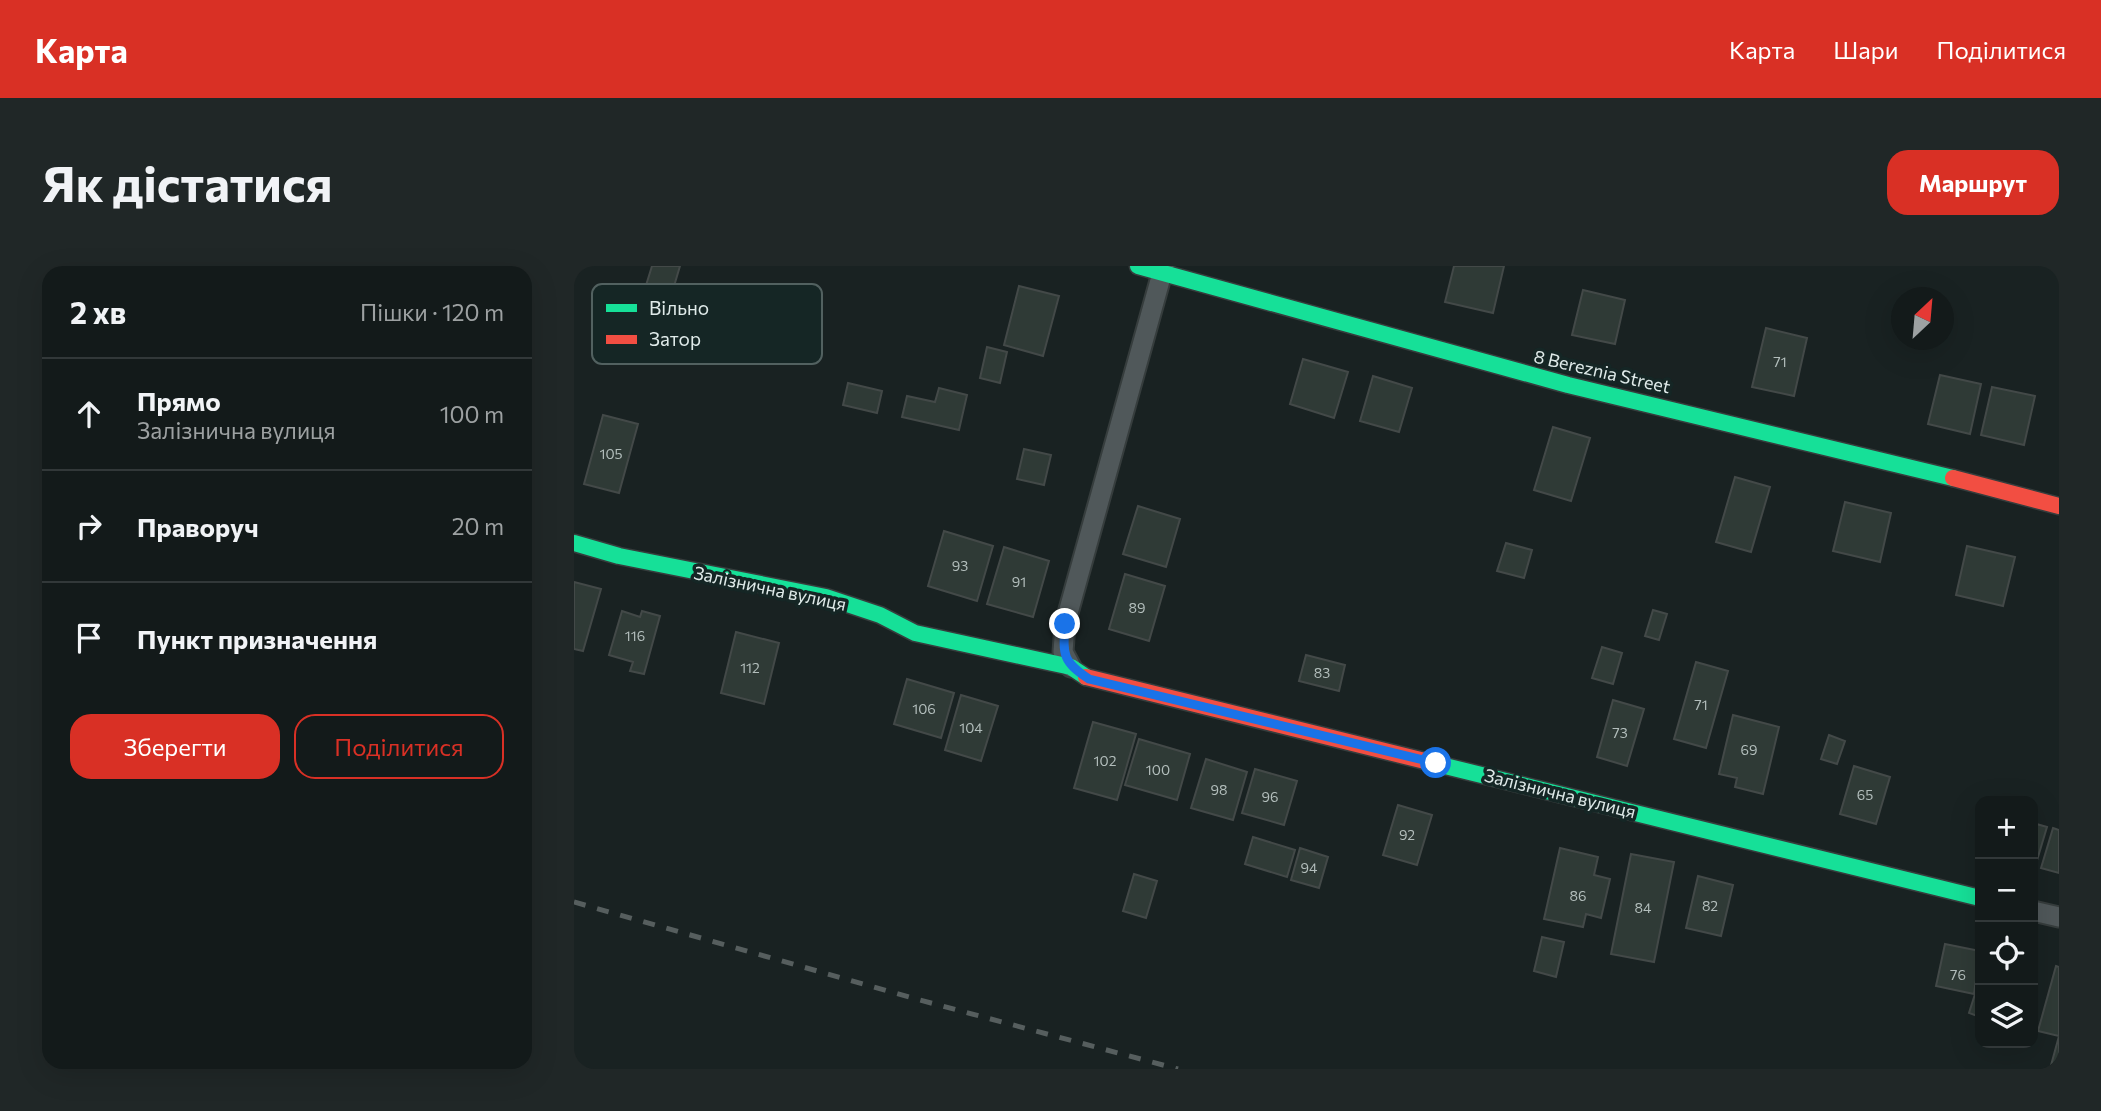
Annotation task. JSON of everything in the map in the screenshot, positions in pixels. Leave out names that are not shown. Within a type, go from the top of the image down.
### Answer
[{"type":"street","name":"8 Bereznia Street","points":[[1138,266],[1163,269],[1269,305],[1568,385],[1868,455],[2059,506]]},
{"type":"street","points":[[1071,667],[1063,652],[1065,624],[1163,269]]},
{"type":"street","name":"Залізнична вулиця","points":[[574,543],[618,556],[826,597],[880,615],[915,633],[1071,667],[1089,679],[1975,897]]},
{"type":"street","points":[[2038,912],[2059,917]]},
{"type":"building","points":[[652,266],[680,266],[675,284],[646,284]]},
{"type":"building","points":[[1454,266],[1504,266],[1493,313],[1445,302]]},
{"type":"building","points":[[1019,286],[1059,296],[1043,356],[1004,345]]},
{"type":"building","points":[[1583,290],[1625,300],[1615,344],[1572,335]]},
{"type":"building","points":[[1766,328],[1807,338],[1794,396],[1752,387]]},
{"type":"building","points":[[987,347],[1007,352],[1000,383],[980,378]]},
{"type":"building","points":[[1303,359],[1348,372],[1334,418],[1290,404]]},
{"type":"building","points":[[1940,375],[1981,384],[1970,434],[1928,424]]},
{"type":"building","points":[[1373,376],[1412,388],[1399,432],[1360,421]]},
{"type":"building","points":[[848,383],[882,391],[877,413],[843,405]]},
{"type":"building","points":[[1992,387],[2035,396],[2024,445],[1981,435]]},
{"type":"building","points":[[939,388],[967,395],[959,430],[902,417],[907,396],[935,402]]},
{"type":"building","points":[[603,415],[638,424],[619,493],[584,484]]},
{"type":"building","points":[[1553,427],[1590,438],[1571,501],[1534,490]]},
{"type":"building","points":[[1024,449],[1051,455],[1044,485],[1017,479]]},
{"type":"building","points":[[1735,477],[1770,487],[1751,552],[1716,542]]},
{"type":"building","points":[[1845,502],[1891,513],[1880,562],[1833,551]]},
{"type":"building","points":[[1138,506],[1180,519],[1166,567],[1123,554]]},
{"type":"building","points":[[944,531],[993,546],[977,601],[928,586]]},
{"type":"building","points":[[1506,543],[1532,550],[1524,578],[1497,571]]},
{"type":"building","points":[[1967,546],[2015,557],[2003,606],[1956,595]]},
{"type":"building","points":[[1004,547],[1049,561],[1033,617],[987,604]]},
{"type":"building","points":[[1125,574],[1165,586],[1149,641],[1109,629]]},
{"type":"building","points":[[574,582],[601,589],[583,651],[574,649]]},
{"type":"building","points":[[1653,610],[1667,614],[1659,640],[1645,636]]},
{"type":"building","points":[[622,611],[640,617],[642,611],[660,616],[644,674],[630,671],[633,662],[609,655]]},
{"type":"building","points":[[736,632],[779,643],[764,704],[721,693]]},
{"type":"building","points":[[1602,647],[1622,653],[1613,684],[1592,678]]},
{"type":"building","points":[[1306,655],[1345,665],[1339,691],[1299,681]]},
{"type":"building","points":[[1696,662],[1728,671],[1706,748],[1674,739]]},
{"type":"building","points":[[907,679],[954,693],[941,738],[894,724]]},
{"type":"building","points":[[961,695],[998,706],[981,761],[945,750]]},
{"type":"building","points":[[1613,700],[1644,709],[1627,766],[1597,757]]},
{"type":"building","points":[[1733,715],[1779,727],[1763,794],[1735,787],[1737,778],[1719,774]]},
{"type":"building","points":[[1093,722],[1136,734],[1117,800],[1074,788]]},
{"type":"building","points":[[1829,735],[1845,741],[1837,764],[1821,759]]},
{"type":"building","points":[[1139,739],[1190,754],[1177,800],[1125,785]]},
{"type":"building","points":[[1206,759],[1247,772],[1233,820],[1191,808]]},
{"type":"building","points":[[1854,766],[1890,777],[1876,824],[1840,814]]},
{"type":"building","points":[[1255,769],[1297,781],[1284,825],[1242,813]]},
{"type":"building","points":[[1398,805],[1432,815],[1417,865],[1383,855]]},
{"type":"building","points":[[2038,824],[2047,827],[2038,857]]},
{"type":"building","points":[[2053,828],[2059,830],[2059,873],[2041,868]]},
{"type":"building","points":[[1253,837],[1295,850],[1287,877],[1245,864]]},
{"type":"building","points":[[1300,848],[1328,857],[1319,888],[1291,880]]},
{"type":"building","points":[[1560,848],[1598,857],[1594,875],[1610,879],[1601,918],[1586,914],[1583,927],[1544,919]]},
{"type":"building","points":[[1631,854],[1674,862],[1654,962],[1611,954]]},
{"type":"building","points":[[1134,874],[1157,881],[1146,918],[1123,911]]},
{"type":"building","points":[[1698,876],[1733,885],[1721,936],[1686,928]]},
{"type":"building","points":[[1542,937],[1564,942],[1556,977],[1534,971]]},
{"type":"building","points":[[1945,944],[1975,950],[1974,994],[1936,986]]},
{"type":"building","points":[[2056,966],[2059,967],[2059,1036],[2038,1031]]},
{"type":"building","points":[[1975,994],[1975,1015],[1969,1013]]},
{"type":"building","points":[[2059,1036],[2059,1069],[2050,1069]]},
{"type":"railway","points":[[574,902],[916,999],[1178,1069]]},
{"type":"traffic: fast","points":[[1138,266],[1568,385],[1953,478]]},
{"type":"traffic: fast","points":[[574,543],[619,556],[826,597],[880,615],[915,633],[1071,667],[1086,677]]},
{"type":"traffic: fast","points":[[1441,765],[1975,897]]},
{"type":"traffic: jam","points":[[1953,478],[2059,506]]},
{"type":"traffic: jam","points":[[1086,677],[1441,765]]},
{"type":"route","points":[[1065,624],[1063,652],[1071,667],[1089,679],[1436,763]]}]
